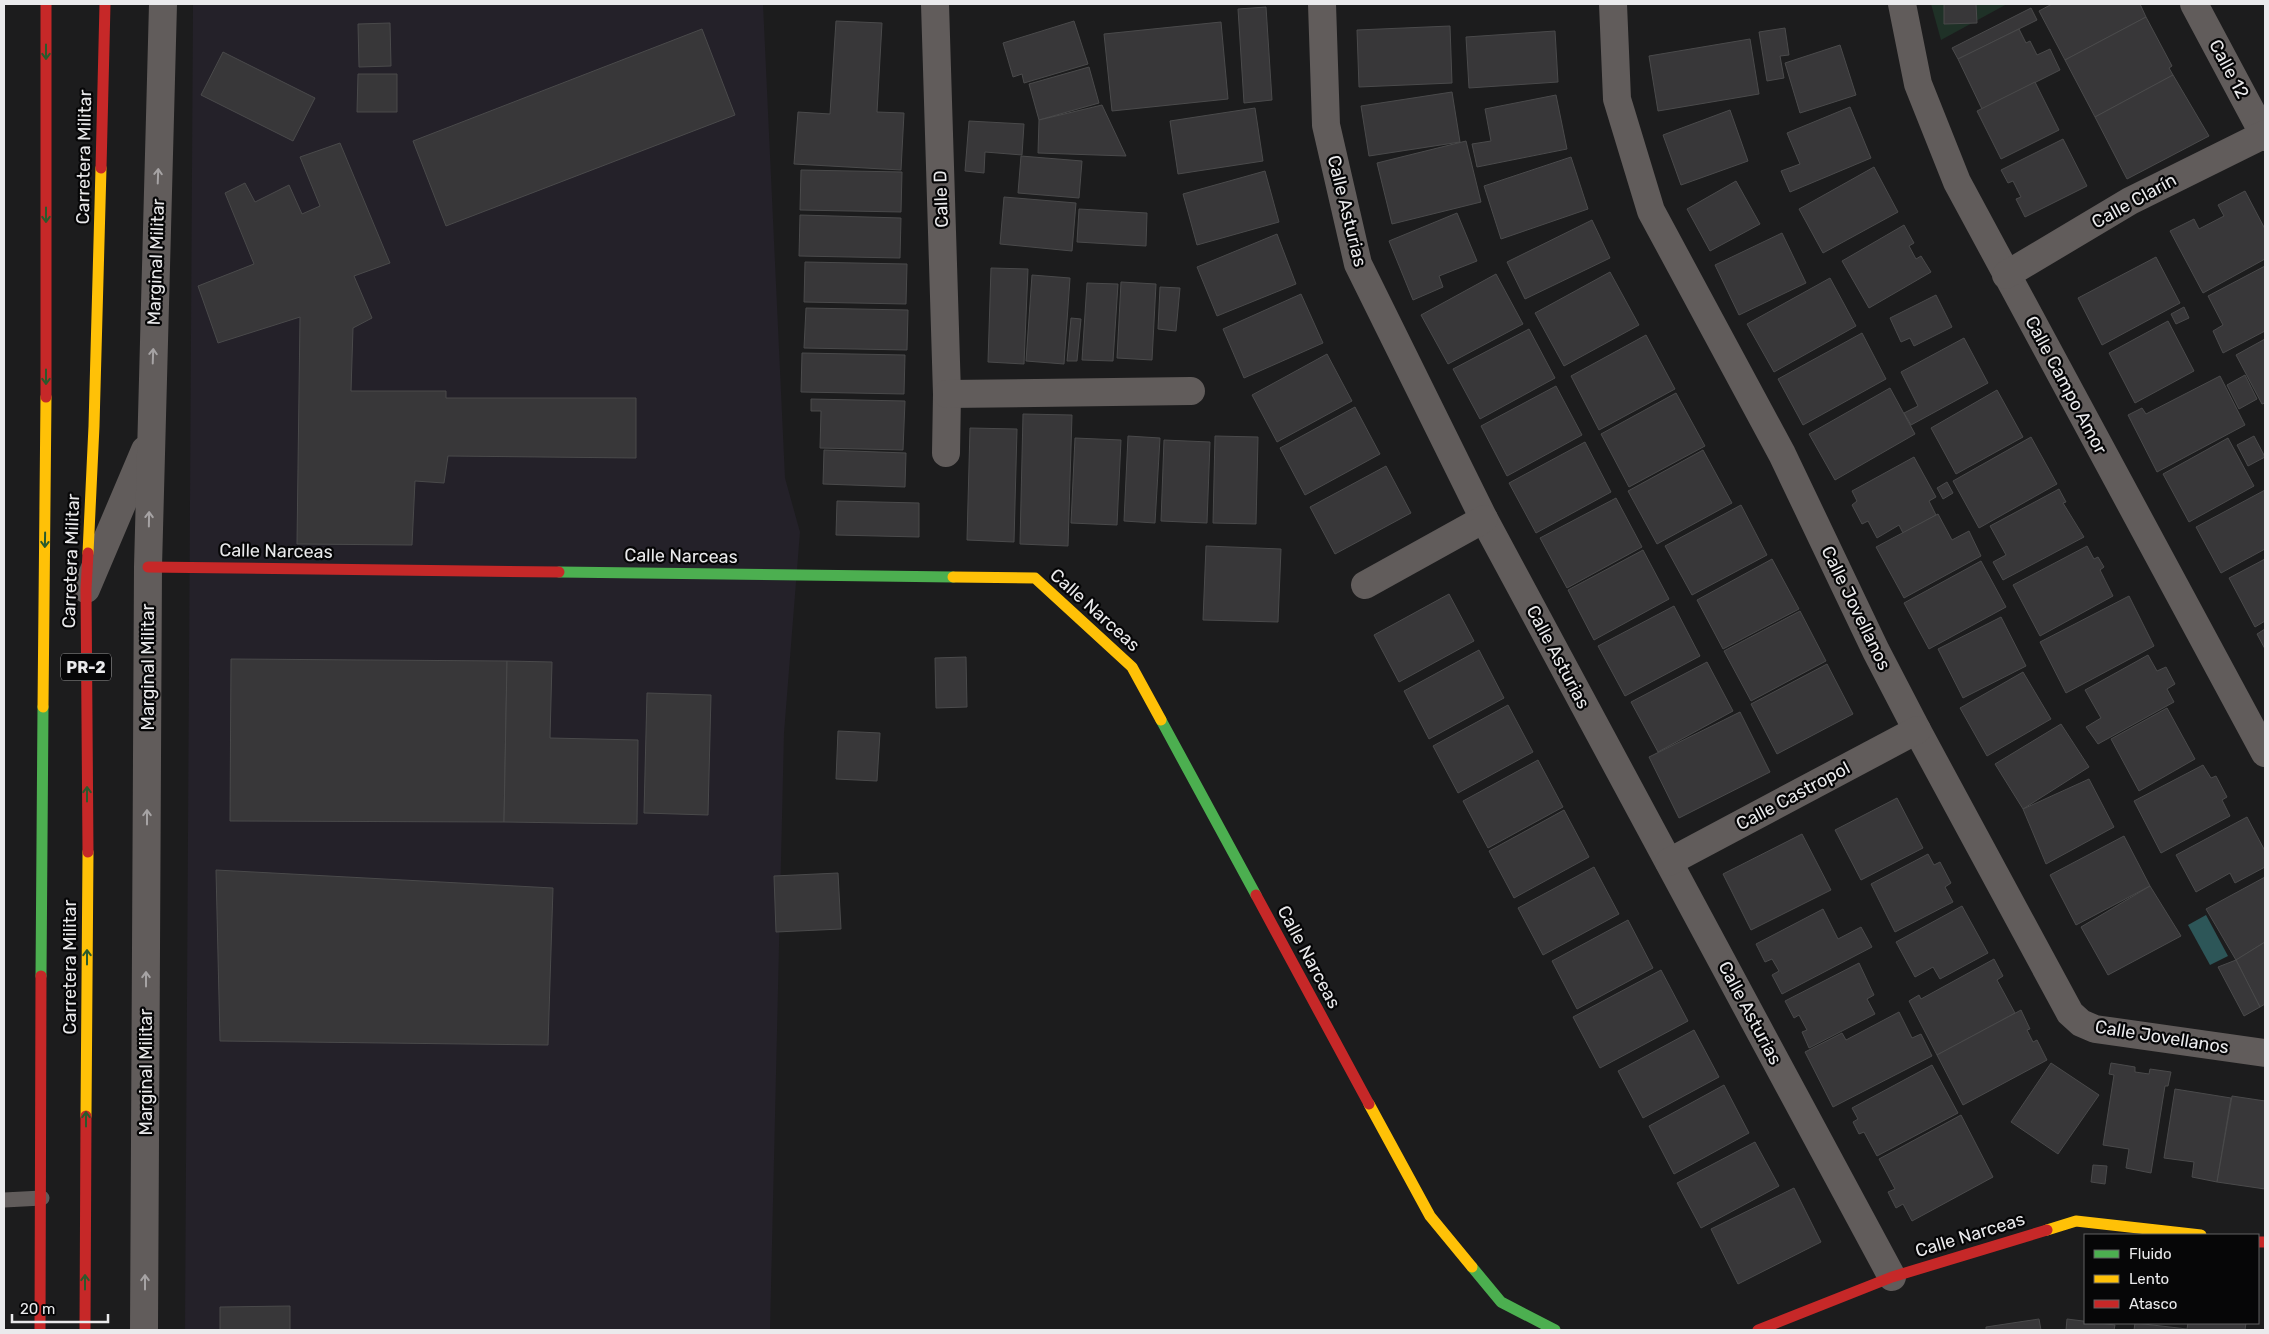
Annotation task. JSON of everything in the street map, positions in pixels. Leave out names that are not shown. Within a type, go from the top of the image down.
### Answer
[{"type":"main road","name":"Carretera Militar","points":[[40,1330],[42,1198],[41,872],[46,426],[46,4]]},
{"type":"main road","name":"Carretera Militar","points":[[85,1330],[88,874],[86,589],[94,426],[105,4]]},
{"type":"main road","name":"Calle Narceas","points":[[148,567],[1035,578],[1132,666],[1430,1216],[1501,1302],[1555,1330]]},
{"type":"main road","name":"Calle Narceas","points":[[1758,1330],[1892,1277],[2076,1221],[2192,1234]]},
{"type":"street","name":"Marginal Militar","points":[[144,1330],[148,567],[163,4]]},
{"type":"street","name":"Calle D","points":[[935,4],[947,394],[946,453]]},
{"type":"street","name":"Calle Asturias","points":[[1322,4],[1326,125],[1358,264],[1484,519],[1892,1277]]},
{"type":"street","name":"Calle Jovellanos","points":[[1613,4],[1618,98],[1651,211],[1782,454],[1876,651],[1917,730],[2070,1013],[2081,1023],[2095,1029],[2265,1053]]},
{"type":"street","name":"Calle Campo Amor","points":[[1902,4],[1918,84],[1957,182],[2265,753]]},
{"type":"street","name":"Calle 12","points":[[2194,4],[2265,135]]},
{"type":"street","name":"Calle Clarín","points":[[2006,275],[2130,201],[2265,135]]},
{"type":"street","points":[[947,394],[1191,391]]},
{"type":"street","points":[[86,589],[151,436]]},
{"type":"street","points":[[1365,584],[1484,519]]},
{"type":"street","name":"Calle Castropol","points":[[1668,862],[1917,730]]},
{"type":"lane","points":[[4,1200],[42,1198]]},
{"type":"shaded area","points":[[193,4],[763,4],[785,478],[800,532],[784,733],[770,1330],[185,1330]]},
{"type":"green space","points":[[1931,4],[2007,4],[1941,40]]},
{"type":"water","points":[[2206,915],[2228,956],[2210,965],[2188,925]]},
{"type":"building","points":[[1944,4],[1976,4],[1977,23],[1944,24]]},
{"type":"building","points":[[2052,4],[2140,4],[2146,17],[2065,60],[2039,11]]},
{"type":"building","points":[[1266,7],[1272,100],[1244,103],[1238,9]]},
{"type":"building","points":[[2031,8],[2037,20],[1958,59],[1952,48]]},
{"type":"building","points":[[2146,17],[2172,66],[2169,68],[2173,75],[2095,117],[2065,60]]},
{"type":"building","points":[[836,21],[882,23],[877,112],[904,113],[901,170],[794,164],[798,112],[830,114]]},
{"type":"building","points":[[1074,21],[1088,64],[1024,83],[1022,74],[1013,77],[1003,43]]},
{"type":"building","points":[[1221,22],[1228,99],[1112,111],[1104,34]]},
{"type":"building","points":[[390,23],[391,66],[359,67],[358,24]]},
{"type":"building","points":[[1450,26],[1452,83],[1359,87],[1357,30]]},
{"type":"building","points":[[1785,28],[1789,55],[1780,56],[1784,78],[1767,81],[1759,32]]},
{"type":"building","points":[[702,29],[735,115],[446,226],[413,141]]},
{"type":"building","points":[[2019,29],[2026,43],[2030,41],[2037,55],[2050,49],[2060,70],[1982,109],[1958,59]]},
{"type":"building","points":[[1555,31],[1558,82],[1469,88],[1466,37]]},
{"type":"building","points":[[1750,39],[1759,94],[1658,111],[1649,56]]},
{"type":"building","points":[[1840,45],[1856,95],[1800,113],[1785,63]]},
{"type":"building","points":[[223,52],[315,98],[293,141],[201,95]]},
{"type":"building","points":[[1089,67],[1099,103],[1039,120],[1029,84]]},
{"type":"building","points":[[358,74],[397,74],[397,112],[357,112]]},
{"type":"building","points":[[2173,75],[2209,136],[2127,179],[2095,117]]},
{"type":"building","points":[[2035,82],[2059,130],[2001,159],[1977,111]]},
{"type":"building","points":[[1452,92],[1460,142],[1369,156],[1361,106]]},
{"type":"building","points":[[1556,95],[1567,149],[1477,167],[1472,144],[1491,141],[1485,109]]},
{"type":"building","points":[[1102,105],[1126,156],[1038,153],[1039,120]]},
{"type":"building","points":[[1850,107],[1871,158],[1790,192],[1781,171],[1800,164],[1787,133]]},
{"type":"building","points":[[1255,108],[1263,161],[1178,174],[1170,121]]},
{"type":"building","points":[[1730,110],[1748,161],[1681,185],[1663,135]]},
{"type":"building","points":[[969,121],[1024,124],[1022,155],[985,152],[984,173],[965,171]]},
{"type":"building","points":[[2063,139],[2087,186],[2025,217],[2016,199],[2021,197],[2013,181],[2008,183],[2001,170]]},
{"type":"building","points":[[1466,141],[1481,202],[1392,224],[1377,163]]},
{"type":"building","points":[[340,143],[390,263],[354,276],[372,318],[353,328],[351,391],[446,391],[446,398],[636,398],[636,458],[448,456],[444,483],[415,481],[412,545],[297,544],[300,317],[218,343],[198,286],[254,264],[225,193],[245,183],[255,202],[289,185],[302,214],[320,206],[300,157]]},
{"type":"building","points":[[1021,156],[1082,161],[1079,198],[1018,193]]},
{"type":"building","points":[[1571,157],[1588,209],[1501,239],[1484,186]]},
{"type":"building","points":[[1874,167],[1898,212],[1823,253],[1799,209]]},
{"type":"building","points":[[801,170],[902,172],[901,212],[800,210]]},
{"type":"building","points":[[1265,171],[1279,222],[1197,245],[1183,194]]},
{"type":"building","points":[[1736,181],[1760,224],[1710,251],[1687,209]]},
{"type":"building","points":[[2245,191],[2265,229],[2265,259],[2203,293],[2170,231],[2194,219],[2199,229],[2224,216],[2218,205]]},
{"type":"building","points":[[1004,197],[1076,203],[1072,251],[1000,244]]},
{"type":"building","points":[[1079,209],[1147,213],[1146,246],[1077,242]]},
{"type":"building","points":[[1457,213],[1477,261],[1439,276],[1443,287],[1413,300],[1389,241]]},
{"type":"building","points":[[800,215],[901,218],[900,258],[799,256]]},
{"type":"building","points":[[1592,220],[1610,258],[1525,299],[1507,262]]},
{"type":"building","points":[[1904,225],[1914,243],[1909,246],[1916,259],[1921,256],[1931,272],[1869,308],[1842,261]]},
{"type":"building","points":[[1782,233],[1806,283],[1739,315],[1715,265]]},
{"type":"building","points":[[1277,234],[1296,284],[1217,316],[1197,267]]},
{"type":"building","points":[[2156,257],[2180,303],[2102,345],[2078,298]]},
{"type":"building","points":[[805,262],[907,264],[906,304],[804,302]]},
{"type":"building","points":[[2265,266],[2265,331],[2223,353],[2213,331],[2223,325],[2208,296]]},
{"type":"building","points":[[991,268],[1028,269],[1024,364],[988,362]]},
{"type":"building","points":[[1610,272],[1639,325],[1564,366],[1535,313]]},
{"type":"building","points":[[1496,274],[1523,324],[1448,364],[1421,315]]},
{"type":"building","points":[[1032,275],[1070,278],[1064,364],[1026,361]]},
{"type":"building","points":[[1830,278],[1856,326],[1774,372],[1747,324]]},
{"type":"building","points":[[1121,282],[1156,284],[1152,360],[1117,358]]},
{"type":"building","points":[[1087,283],[1118,284],[1113,361],[1082,360]]},
{"type":"building","points":[[1160,287],[1180,288],[1176,331],[1158,329]]},
{"type":"building","points":[[1301,294],[1323,343],[1244,378],[1223,329]]},
{"type":"building","points":[[1936,295],[1952,327],[1914,346],[1910,338],[1901,342],[1890,318]]},
{"type":"building","points":[[2184,307],[2189,318],[2176,324],[2171,314]]},
{"type":"building","points":[[806,308],[908,310],[907,350],[804,348]]},
{"type":"building","points":[[1071,318],[1081,319],[1077,361],[1067,361]]},
{"type":"building","points":[[2168,321],[2194,371],[2135,403],[2109,353]]},
{"type":"building","points":[[1529,329],[1555,378],[1480,419],[1453,369]]},
{"type":"building","points":[[1862,333],[1886,379],[1803,425],[1778,379]]},
{"type":"building","points":[[1646,335],[1675,389],[1599,430],[1571,376]]},
{"type":"building","points":[[1964,338],[1988,383],[1911,425],[1904,413],[1918,406],[1901,372]]},
{"type":"building","points":[[2265,339],[2265,403],[2262,404],[2236,355]]},
{"type":"building","points":[[802,353],[905,355],[904,394],[801,392]]},
{"type":"building","points":[[1327,354],[1352,401],[1277,442],[1252,395]]},
{"type":"building","points":[[2245,375],[2257,399],[2239,409],[2227,385]]},
{"type":"building","points":[[2220,376],[2245,425],[2157,472],[2128,415],[2142,408],[2146,414]]},
{"type":"building","points":[[1556,386],[1582,435],[1507,476],[1481,426]]},
{"type":"building","points":[[1890,388],[1915,434],[1835,480],[1809,434]]},
{"type":"building","points":[[1997,390],[2023,437],[1956,474],[1931,428]]},
{"type":"building","points":[[1676,393],[1705,446],[1629,487],[1601,434]]},
{"type":"building","points":[[811,399],[905,401],[903,450],[820,448],[821,411],[811,411]]},
{"type":"building","points":[[1355,407],[1380,454],[1305,495],[1280,448]]},
{"type":"building","points":[[1023,414],[1072,415],[1068,546],[1020,544]]},
{"type":"building","points":[[970,428],[1017,429],[1014,542],[967,540]]},
{"type":"building","points":[[1128,436],[1160,438],[1155,523],[1124,521]]},
{"type":"building","points":[[1215,436],[1258,437],[1256,524],[1213,523]]},
{"type":"building","points":[[2254,436],[2265,457],[2248,466],[2237,445]]},
{"type":"building","points":[[2031,437],[2057,484],[1979,528],[1953,481]]},
{"type":"building","points":[[1075,438],[1121,440],[1117,525],[1071,523]]},
{"type":"building","points":[[2228,438],[2254,486],[2189,522],[2163,474]]},
{"type":"building","points":[[1164,440],[1210,442],[1207,523],[1161,521]]},
{"type":"building","points":[[1585,442],[1611,492],[1536,533],[1509,483]]},
{"type":"building","points":[[824,450],[906,453],[905,487],[823,484]]},
{"type":"building","points":[[1703,450],[1732,503],[1657,544],[1628,491]]},
{"type":"building","points":[[1914,457],[1936,497],[1929,501],[1936,515],[1903,533],[1899,525],[1877,538],[1868,521],[1862,524],[1852,505],[1857,501],[1852,491]]},
{"type":"building","points":[[1386,466],[1411,513],[1335,554],[1310,507]]},
{"type":"building","points":[[1947,482],[1953,493],[1943,499],[1937,488]]},
{"type":"building","points":[[2059,489],[2066,502],[2063,503],[2084,537],[2003,580],[1993,562],[2006,555],[1990,526]]},
{"type":"building","points":[[2265,490],[2265,549],[2221,573],[2196,527]]},
{"type":"building","points":[[1616,498],[1642,547],[1567,588],[1540,538]]},
{"type":"building","points":[[837,501],[919,503],[919,537],[836,535]]},
{"type":"building","points":[[1741,505],[1767,555],[1692,595],[1665,546]]},
{"type":"building","points":[[1938,514],[1952,540],[1969,531],[1981,556],[1904,598],[1876,547]]},
{"type":"building","points":[[1206,546],[1281,549],[1278,622],[1203,620]]},
{"type":"building","points":[[2087,546],[2094,559],[2098,557],[2104,567],[2100,570],[2113,596],[2040,636],[2013,585]]},
{"type":"building","points":[[1643,550],[1669,599],[1594,640],[1568,590]]},
{"type":"building","points":[[1772,559],[1799,609],[1723,649],[1697,600]]},
{"type":"building","points":[[2265,559],[2265,621],[2255,627],[2229,578]]},
{"type":"building","points":[[1981,561],[2006,607],[1929,649],[1904,603]]},
{"type":"building","points":[[1449,594],[1474,641],[1399,682],[1374,635]]},
{"type":"building","points":[[2129,596],[2154,646],[2066,693],[2040,642]]},
{"type":"building","points":[[1674,606],[1700,656],[1625,696],[1598,646]]},
{"type":"building","points":[[1800,611],[1826,661],[1751,701],[1724,651]]},
{"type":"building","points":[[2001,617],[2026,666],[1963,698],[1938,649]]},
{"type":"building","points":[[2265,629],[2265,649],[2257,634]]},
{"type":"building","points":[[1479,650],[1504,698],[1429,739],[1404,691]]},
{"type":"building","points":[[2148,655],[2157,671],[2166,667],[2175,684],[2167,689],[2174,702],[2098,744],[2086,727],[2101,718],[2085,690]]},
{"type":"building","points":[[966,657],[967,707],[936,708],[935,658]]},
{"type":"building","points":[[231,659],[507,661],[504,822],[230,821]]},
{"type":"building","points":[[507,661],[552,662],[550,738],[638,740],[637,824],[504,822]]},
{"type":"building","points":[[1707,662],[1733,711],[1658,752],[1631,702]]},
{"type":"building","points":[[1827,664],[1853,714],[1777,754],[1751,704]]},
{"type":"building","points":[[2023,672],[2051,719],[1987,756],[1960,708]]},
{"type":"building","points":[[647,693],[711,695],[708,815],[644,813]]},
{"type":"building","points":[[1508,705],[1533,752],[1458,793],[1433,746]]},
{"type":"building","points":[[2167,708],[2195,759],[2139,791],[2111,739]]},
{"type":"building","points":[[1740,712],[1770,772],[1679,818],[1649,757]]},
{"type":"building","points":[[2061,724],[2089,767],[2023,809],[1995,764]]},
{"type":"building","points":[[838,731],[880,733],[877,781],[836,779]]},
{"type":"building","points":[[1538,760],[1563,807],[1488,848],[1463,801]]},
{"type":"building","points":[[2203,765],[2211,778],[2216,776],[2227,797],[2222,800],[2230,816],[2161,853],[2134,801]]},
{"type":"building","points":[[2089,779],[2114,827],[2046,864],[2023,809]]},
{"type":"building","points":[[1897,798],[1923,848],[1861,880],[1835,830]]},
{"type":"building","points":[[1564,810],[1589,857],[1514,898],[1489,851]]},
{"type":"building","points":[[2247,817],[2265,851],[2265,867],[2235,883],[2230,873],[2196,892],[2176,855]]},
{"type":"building","points":[[1802,834],[1831,890],[1751,930],[1723,874]]},
{"type":"building","points":[[2124,836],[2150,886],[2076,925],[2050,875]]},
{"type":"building","points":[[1928,854],[1934,865],[1940,862],[1951,883],[1945,887],[1953,902],[1895,932],[1871,884]]},
{"type":"building","points":[[1594,867],[1619,914],[1543,955],[1518,908]]},
{"type":"building","points":[[216,870],[553,888],[548,1045],[220,1041]]},
{"type":"building","points":[[838,873],[841,929],[776,932],[774,876]]},
{"type":"building","points":[[2265,877],[2265,942],[2236,960],[2206,909]]},
{"type":"building","points":[[2150,886],[2181,936],[2108,975],[2081,927]]},
{"type":"building","points":[[1962,906],[1988,953],[1940,979],[1933,967],[1915,977],[1896,942]]},
{"type":"building","points":[[1823,909],[1838,939],[1861,927],[1872,947],[1782,994],[1772,975],[1779,971],[1772,959],[1765,962],[1756,944]]},
{"type":"building","points":[[1628,920],[1653,968],[1577,1009],[1552,961]]},
{"type":"building","points":[[2265,942],[2265,1004],[2260,1007],[2236,960]]},
{"type":"building","points":[[1994,959],[2003,976],[1997,980],[2015,1013],[1937,1055],[1909,1001],[1919,995],[1921,999]]},
{"type":"building","points":[[2236,960],[2260,1007],[2244,1016],[2218,967]]},
{"type":"building","points":[[1859,963],[1874,995],[1867,999],[1875,1014],[1809,1048],[1802,1032],[1807,1030],[1799,1015],[1794,1018],[1785,1001]]},
{"type":"building","points":[[1661,970],[1688,1021],[1600,1068],[1573,1017]]},
{"type":"building","points":[[2021,1010],[2030,1029],[2027,1030],[2033,1042],[2037,1040],[2047,1060],[1963,1105],[1937,1055]]},
{"type":"building","points":[[1899,1012],[1912,1038],[1921,1034],[1932,1056],[1833,1107],[1805,1052],[1842,1033],[1846,1040]]},
{"type":"building","points":[[1694,1030],[1719,1077],[1643,1118],[1618,1071]]},
{"type":"building","points":[[2051,1063],[2099,1095],[2058,1154],[2011,1122]]},
{"type":"building","points":[[2111,1063],[2135,1067],[2135,1072],[2149,1074],[2150,1069],[2171,1072],[2168,1086],[2165,1086],[2151,1173],[2126,1168],[2129,1149],[2103,1145],[2114,1075],[2109,1074]]},
{"type":"building","points":[[1932,1065],[1958,1113],[1877,1156],[1864,1132],[1859,1134],[1853,1122],[1858,1119],[1852,1108]]},
{"type":"building","points":[[1724,1085],[1749,1133],[1674,1174],[1649,1126]]},
{"type":"building","points":[[2175,1089],[2231,1098],[2217,1182],[2192,1177],[2194,1162],[2164,1158]]},
{"type":"building","points":[[2232,1096],[2265,1101],[2265,1189],[2217,1182]]},
{"type":"building","points":[[1961,1115],[1993,1177],[1912,1221],[1903,1204],[1896,1208],[1888,1192],[1895,1189],[1879,1159]]},
{"type":"building","points":[[1755,1142],[1779,1186],[1701,1228],[1677,1183]]},
{"type":"building","points":[[2093,1165],[2107,1166],[2105,1184],[2091,1182]]},
{"type":"building","points":[[1794,1188],[1821,1242],[1738,1284],[1711,1229]]},
{"type":"building","points":[[290,1306],[290,1330],[220,1330],[220,1307]]},
{"type":"building","points":[[2039,1319],[2041,1330],[1986,1330],[1986,1327]]},
{"type":"building","points":[[2067,1319],[2084,1321],[2084,1324],[2115,1325],[2114,1330],[2066,1330]]},
{"type":"building","points":[[2135,1324],[2187,1329],[2188,1324],[2246,1324],[2245,1330],[2134,1330]]},
{"type":"traffic: fast","points":[[559,572],[953,577]]},
{"type":"traffic: fast","points":[[41,976],[43,707]]},
{"type":"traffic: fast","points":[[1161,720],[1256,895]]},
{"type":"traffic: fast","points":[[1472,1267],[1501,1302],[1555,1330]]},
{"type":"traffic: slow","points":[[88,553],[94,426],[101,168]]},
{"type":"traffic: slow","points":[[43,707],[46,397]]},
{"type":"traffic: slow","points":[[953,577],[1035,578],[1132,667],[1161,720]]},
{"type":"traffic: slow","points":[[86,1116],[88,852]]},
{"type":"traffic: slow","points":[[1369,1104],[1430,1216],[1472,1267]]},
{"type":"traffic: slow","points":[[2047,1230],[2076,1221],[2192,1234]]},
{"type":"traffic: jam","points":[[46,4],[46,397]]},
{"type":"traffic: jam","points":[[101,168],[105,4]]},
{"type":"traffic: jam","points":[[88,553],[86,589],[88,852]]},
{"type":"traffic: jam","points":[[148,567],[559,572]]},
{"type":"traffic: jam","points":[[1256,895],[1369,1104]]},
{"type":"traffic: jam","points":[[40,1330],[41,976]]},
{"type":"traffic: jam","points":[[85,1330],[86,1116]]},
{"type":"traffic: jam","points":[[1758,1330],[1892,1277],[2047,1230]]},
{"type":"traffic: jam","points":[[2259,1242],[2265,1242]]}]
